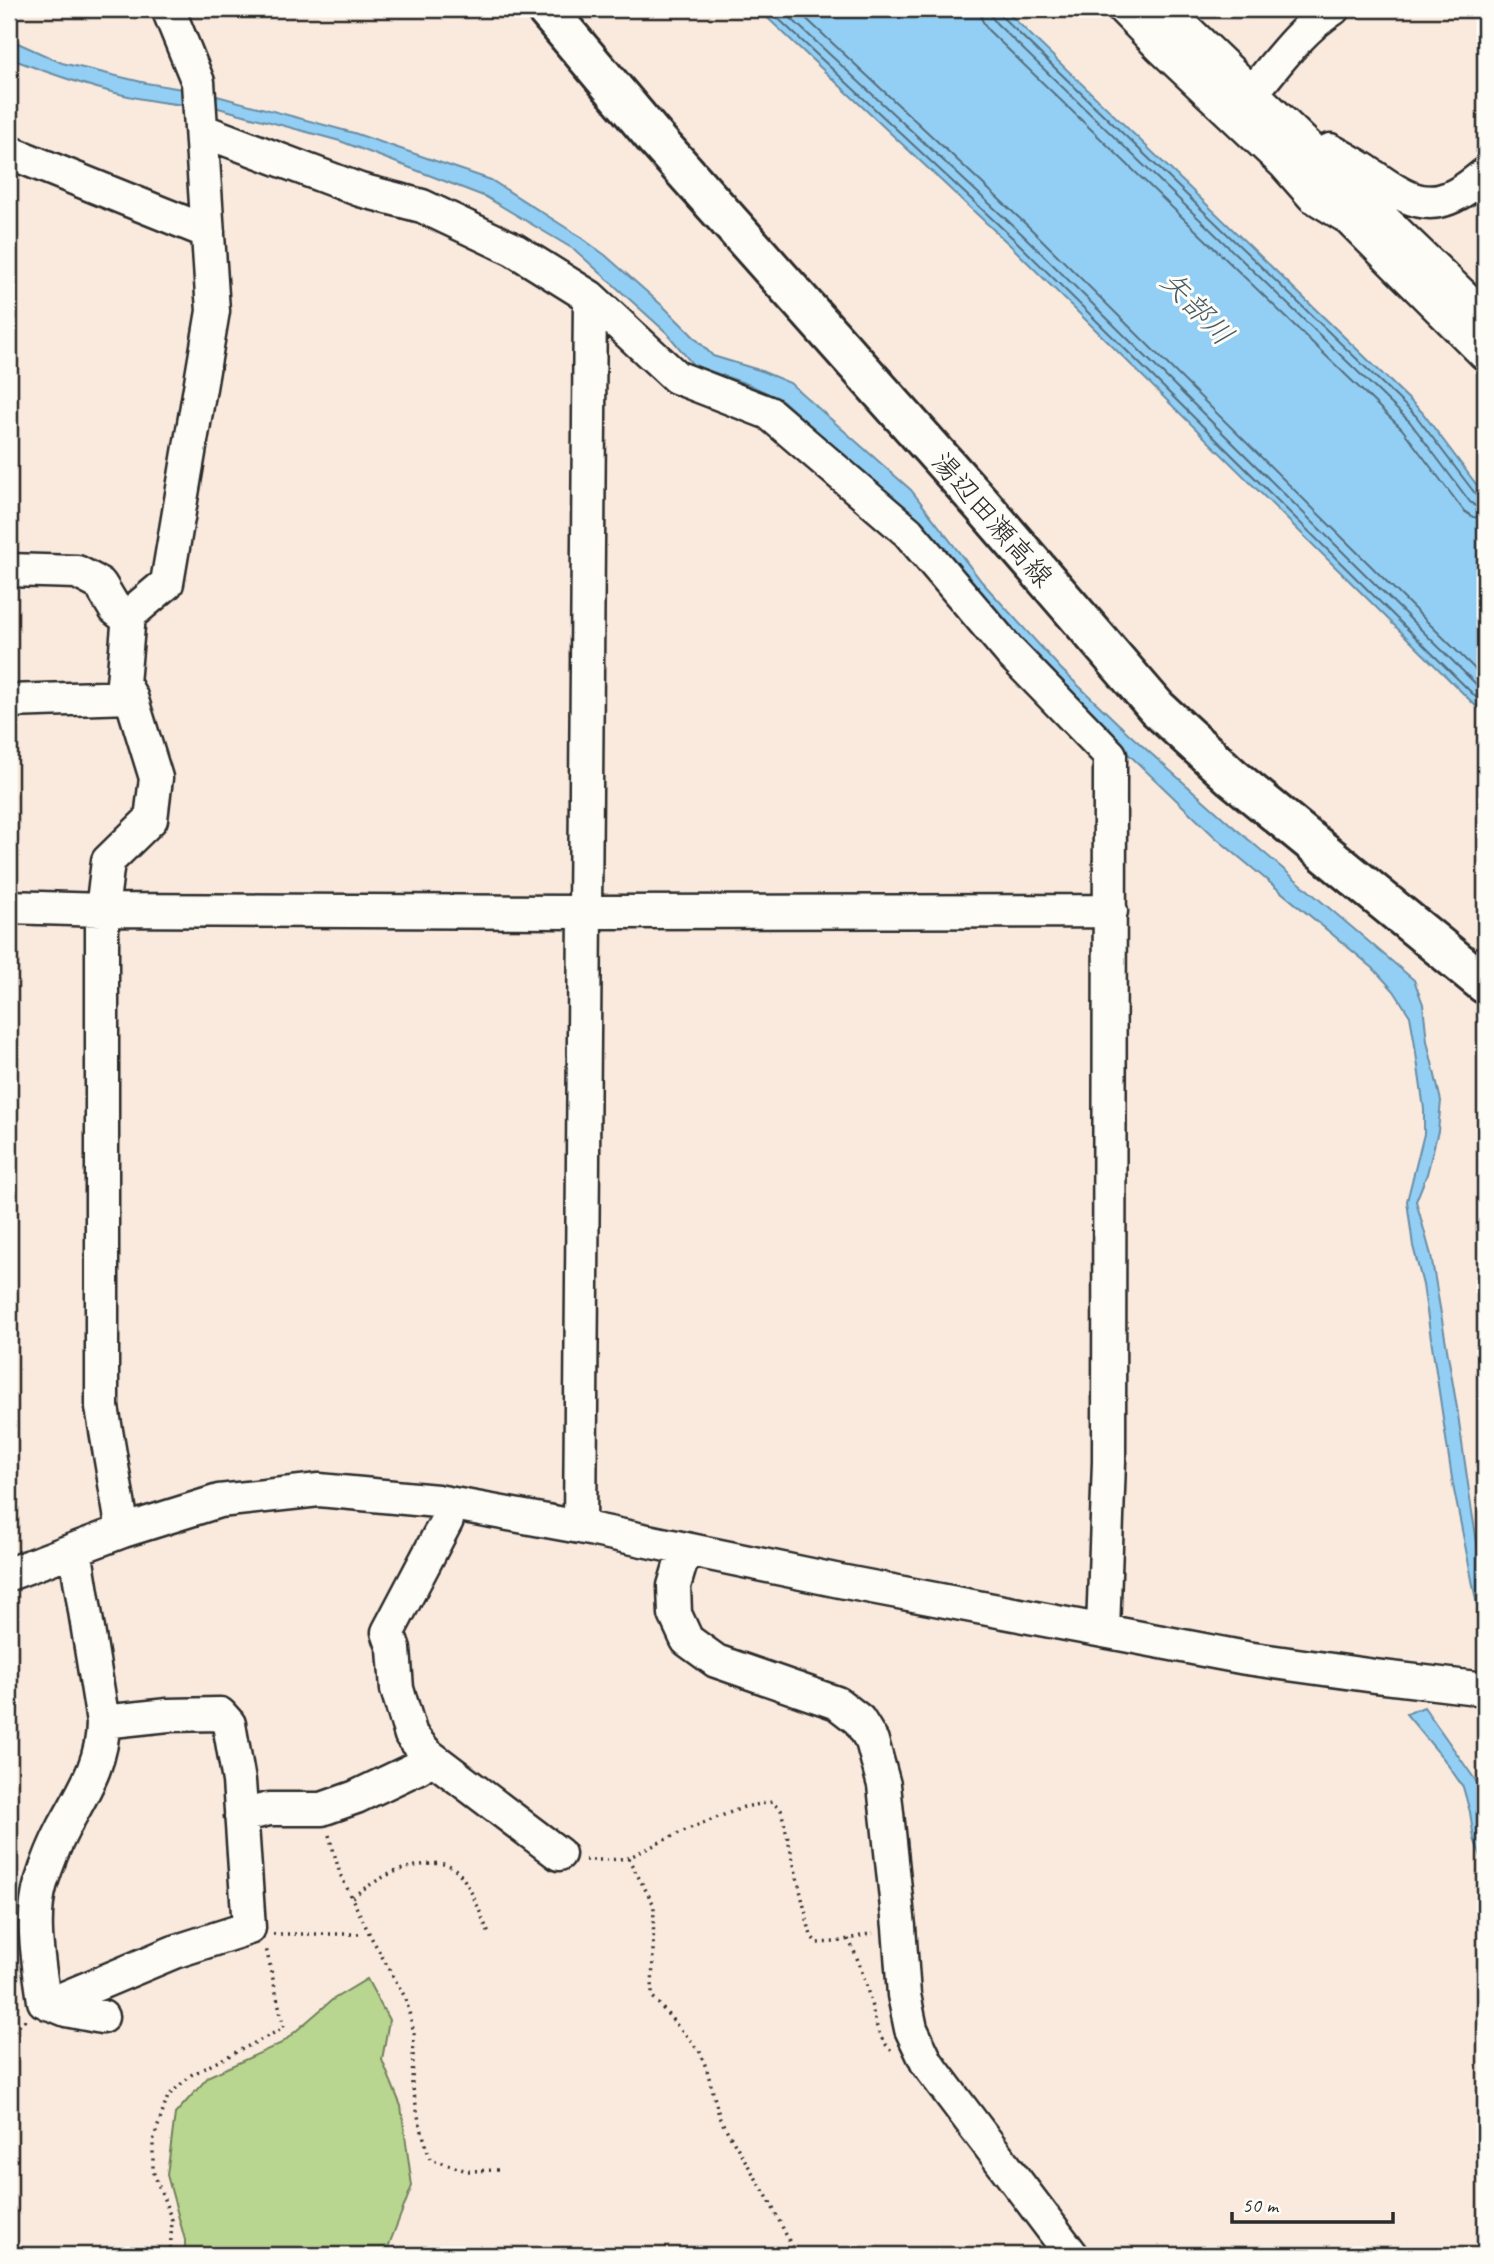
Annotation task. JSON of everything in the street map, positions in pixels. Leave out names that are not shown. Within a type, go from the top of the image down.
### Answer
[{"type":"main road","name":"湯辺田瀬高線","points":[[546,9],[654,137],[983,506],[1157,708],[1232,777],[1485,984]]},
{"type":"street","points":[[123,1531],[102,1407],[102,910],[108,861],[151,819],[156,778],[131,696],[123,683],[129,615],[167,583],[213,311],[200,107],[168,9]]},
{"type":"street","points":[[1124,9],[1284,163],[1313,196],[1349,218],[1485,354]]},
{"type":"street","points":[[1166,9],[1485,317]]},
{"type":"street","points":[[1189,9],[1202,44]]},
{"type":"street","points":[[1252,93],[1297,40],[1333,9]]},
{"type":"street","points":[[200,107],[360,190],[422,206],[513,248],[590,297],[676,377],[769,413],[908,531],[1010,652],[1110,755],[1109,1462],[1103,1630]]},
{"type":"street","points":[[1305,143],[1327,148],[1365,170],[1389,188],[1420,201],[1442,200],[1471,185],[1485,174]]},
{"type":"street","points":[[9,152],[208,232]]},
{"type":"street","points":[[580,1527],[590,297]]},
{"type":"street","points":[[9,570],[77,572],[100,584],[115,609],[129,620]]},
{"type":"street","points":[[9,701],[131,696]]},
{"type":"street","points":[[9,908],[584,912],[1111,911]]},
{"type":"street","points":[[9,1574],[123,1531],[219,1501],[319,1490],[437,1501],[580,1527],[840,1581],[1246,1657],[1485,1689]]},
{"type":"street","points":[[447,1520],[388,1632],[394,1649],[397,1689],[411,1735],[427,1754],[559,1854]]},
{"type":"street","points":[[75,1549],[103,1722],[103,1737],[93,1774],[62,1831],[41,1884],[36,1910],[38,1959],[44,2001],[66,2010],[102,2017]]},
{"type":"street","points":[[685,1549],[674,1586],[675,1614],[687,1640],[716,1661],[837,1703],[859,1720],[872,1741],[884,1785],[904,1995],[911,2029],[927,2063],[1072,2255]]},
{"type":"street","points":[[50,2004],[174,1952],[256,1931],[239,1781],[229,1724],[220,1714],[168,1715],[103,1722]]},
{"type":"street","points":[[241,1816],[269,1809],[322,1809],[411,1772],[419,1767],[427,1754]]},
{"type":"path","points":[[559,1854],[581,1860],[628,1858],[683,1831],[744,1807],[772,1802],[781,1810],[811,1936],[817,1943],[836,1942],[899,1927]]},
{"type":"path","points":[[322,1809],[340,1874],[371,1937],[406,1998],[414,2033],[412,2083],[419,2122],[430,2159],[467,2171],[498,2170]]},
{"type":"path","points":[[628,1858],[654,1905],[652,1996],[700,2053],[708,2070],[720,2119],[769,2200],[796,2255]]},
{"type":"path","points":[[352,1896],[386,1874],[409,1866],[441,1863],[454,1867],[465,1882],[490,1936]]},
{"type":"path","points":[[170,2255],[172,2220],[153,2171],[152,2141],[168,2096],[191,2075],[284,2028],[256,1931],[362,1934]]},
{"type":"green space","points":[[367,1979],[389,2020],[382,2060],[401,2106],[412,2186],[385,2255],[185,2255],[185,2240],[167,2175],[175,2114],[209,2076],[282,2043],[332,2000]]},
{"type":"water","name":"矢部川","points":[[758,9],[1004,9],[1422,412],[1485,496],[1485,715],[1012,247]]},
{"type":"water","points":[[9,39],[62,63],[146,83],[206,93],[354,133],[491,180],[576,234],[605,255],[665,308],[713,356],[790,383],[911,490],[982,582],[1061,669],[1229,823],[1414,980],[1423,1004],[1427,1041],[1441,1101],[1438,1131],[1427,1174],[1416,1201],[1431,1255],[1457,1408],[1485,1590],[1485,1613],[1477,1605],[1453,1485],[1423,1285],[1413,1246],[1407,1201],[1424,1134],[1424,1109],[1414,1039],[1410,1016],[1394,991],[1373,968],[1216,838],[1049,678],[898,504],[782,400],[750,385],[693,365],[667,333],[575,250],[486,197],[340,141],[211,106],[159,102],[82,84],[9,58]]},
{"type":"water","points":[[1424,1707],[1481,1788],[1485,1866],[1474,1839],[1463,1787],[1406,1714]]},
{"type":"waterway","points":[[1479,9],[1485,16]]}]
